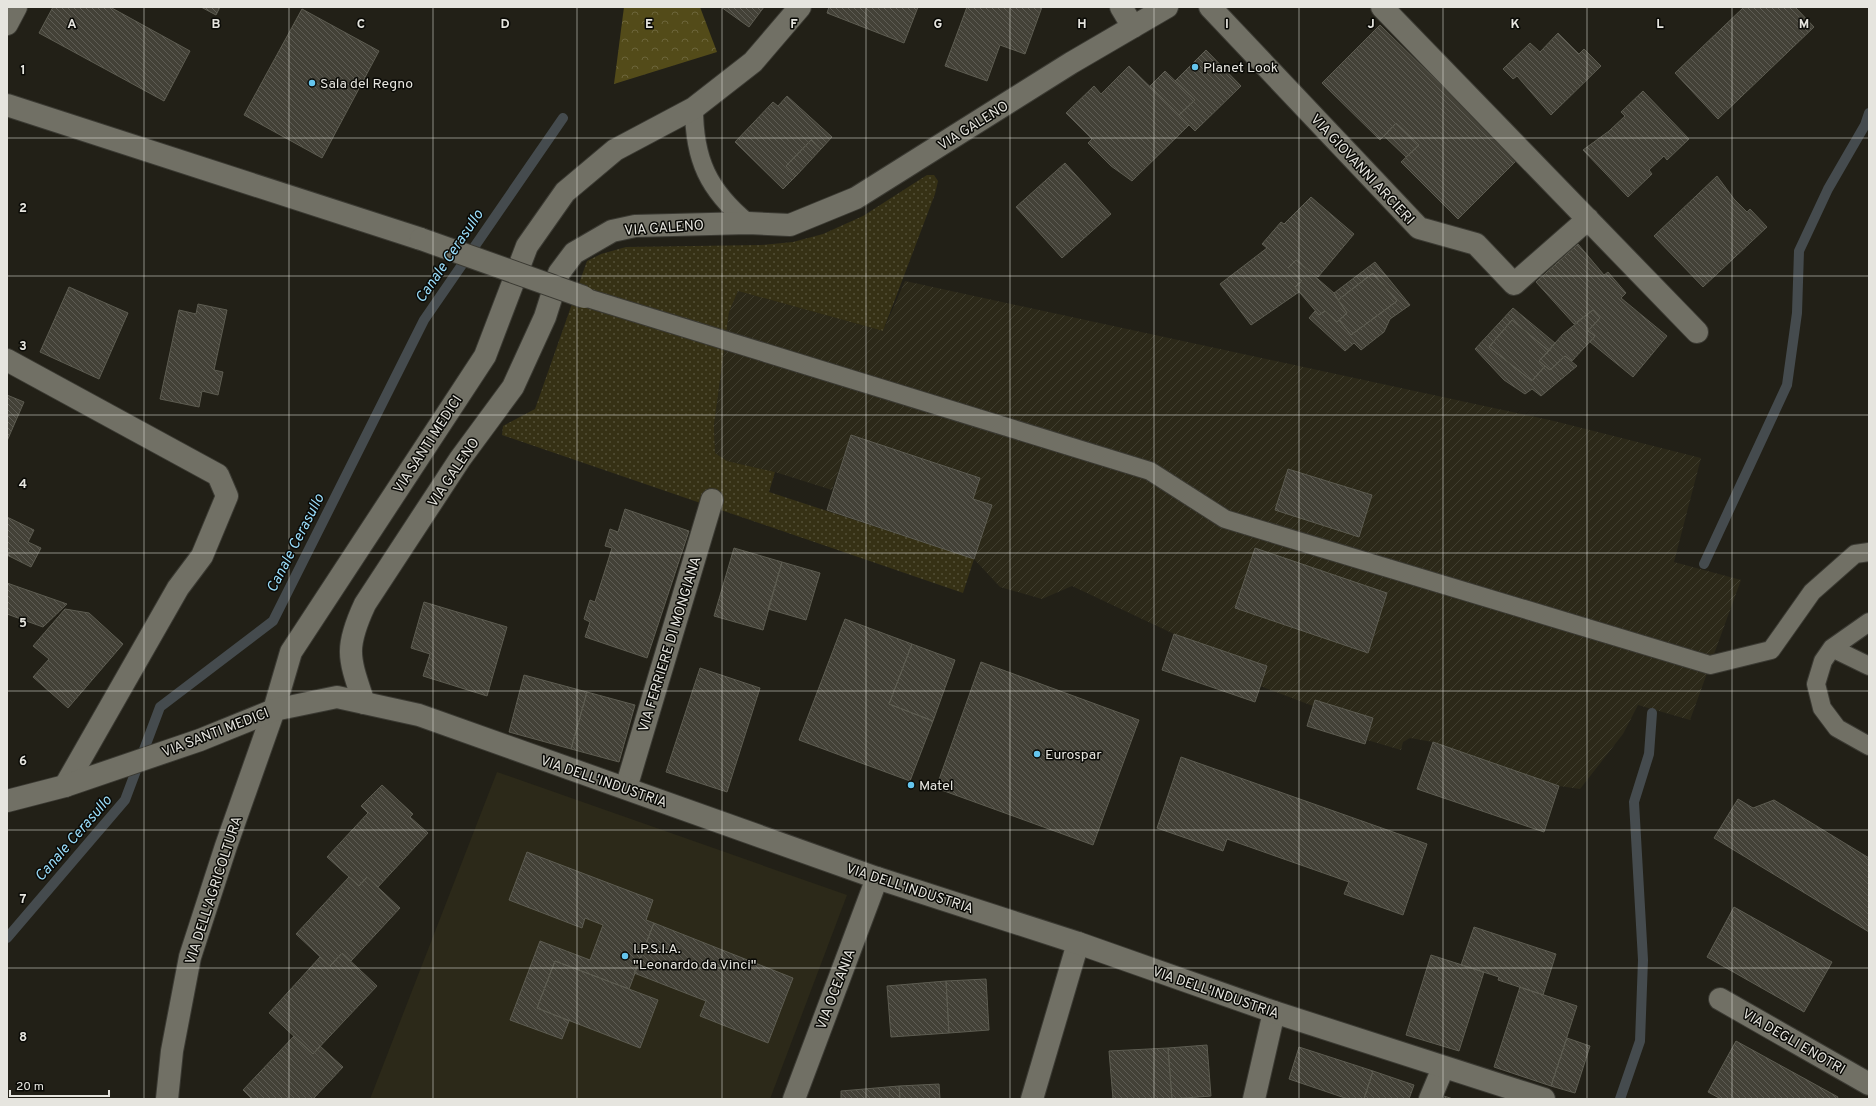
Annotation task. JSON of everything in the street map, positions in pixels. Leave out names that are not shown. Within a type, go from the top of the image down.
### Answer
[{"type":"street","points":[[7,24],[16,7]]},
{"type":"street","name":"VIA SANTI MEDICI","points":[[7,801],[66,786],[200,740],[274,710],[291,652],[485,356],[528,246],[565,192],[614,150],[694,108],[754,62],[800,7]]},
{"type":"street","points":[[1121,7],[1133,27]]},
{"type":"street","name":"VIA GALENO","points":[[364,703],[352,668],[350,649],[357,621],[365,604],[460,459],[513,387],[545,317],[559,273],[574,253],[612,231],[635,226],[748,223],[790,224],[856,198],[1071,63],[1167,7]]},
{"type":"street","name":"VIA GIOVANNI ARCIERI","points":[[1210,7],[1418,228],[1476,244],[1514,284],[1588,219]]},
{"type":"street","points":[[1382,7],[1698,332]]},
{"type":"street","points":[[7,105],[421,239],[584,297]]},
{"type":"street","points":[[7,360],[218,475],[227,496],[202,556],[178,588],[66,786]]},
{"type":"street","name":"VIA FERRIERE DI MONGIANA","points":[[626,788],[712,500]]},
{"type":"street","name":"VIA DELL'INDUSTRIA","points":[[274,710],[337,697],[419,716],[877,878],[1078,943],[1274,1012],[1443,1068],[1544,1099]]},
{"type":"street","name":"VIA DELL'AGRICOLTURA","points":[[167,1099],[172,1051],[190,957],[226,846],[274,710]]},
{"type":"street","name":"VIA OCEANIA","points":[[794,1099],[877,878]]},
{"type":"street","points":[[1032,1099],[1078,943]]},
{"type":"street","name":"VIA DEGLI ENOTRI","points":[[1720,999],[1869,1084]]},
{"type":"street","points":[[1254,1099],[1274,1012]]},
{"type":"street","points":[[1430,1099],[1443,1068]]},
{"type":"lane","points":[[694,108],[694,131],[706,175],[718,194],[748,223]]},
{"type":"lane","points":[[584,297],[1150,471],[1225,519],[1710,665],[1771,650],[1812,592],[1855,554],[1869,552]]},
{"type":"lane","points":[[1869,622],[1832,648],[1823,661],[1816,684],[1822,708],[1837,728],[1869,746]]},
{"type":"lane","points":[[1832,648],[1869,666]]},
{"type":"shaded area","points":[[927,175],[934,175],[938,181],[935,194],[883,331],[738,291],[729,312],[714,425],[715,453],[727,461],[775,472],[769,492],[974,559],[963,593],[502,435],[503,426],[535,409],[587,261],[601,254],[626,247],[761,245],[793,242],[823,234],[863,216]]},
{"type":"shaded area","points":[[905,281],[1554,421],[1701,458],[1674,562],[1741,580],[1690,720],[1638,705],[1623,734],[1580,789],[1559,786],[1433,742],[1410,738],[1403,742],[1401,750],[1367,740],[1373,718],[1315,700],[1313,706],[1260,686],[1267,666],[1174,634],[1072,586],[1042,599],[1000,587],[974,559],[992,505],[973,499],[979,477],[851,435],[832,490],[775,472],[727,461],[715,453],[714,425],[729,312],[738,291],[883,331]],"holes":[[[1288,469],[1371,495],[1359,536],[1275,510]],[[1255,548],[1387,593],[1368,653],[1235,608]]]},
{"type":"shaded area","name":"I.P.S.I.A. \"Leonardo da Vinci\"","points":[[497,772],[847,895],[770,1099],[370,1099]]},
{"type":"green space","points":[[624,7],[700,7],[717,52],[614,84]]},
{"type":"building","points":[[53,7],[110,7],[190,51],[164,101],[39,33]]},
{"type":"building","points":[[201,7],[220,7],[216,15]]},
{"type":"building","points":[[721,7],[764,7],[749,27]]},
{"type":"building","points":[[829,7],[918,7],[904,43],[827,13]]},
{"type":"building","points":[[967,7],[1042,7],[1025,54],[1000,45],[987,81],[945,66]]},
{"type":"building","points":[[1744,7],[1795,7],[1814,27],[1718,119],[1675,73]]},
{"type":"building","name":"Sala del Regno","points":[[302,9],[379,51],[322,158],[244,115]]},
{"type":"building","points":[[1380,25],[1517,160],[1458,219],[1401,162],[1419,145],[1396,123],[1380,140],[1322,83]]},
{"type":"building","points":[[1558,33],[1579,54],[1584,49],[1601,66],[1551,115],[1517,76],[1513,79],[1503,69],[1530,43],[1540,52]]},
{"type":"building","points":[[1206,50],[1241,86],[1195,131],[1179,115],[1195,100],[1175,81]]},
{"type":"building","points":[[1129,66],[1189,125],[1132,181],[1111,166],[1088,143],[1092,139],[1066,113],[1094,86],[1101,94]]},
{"type":"building","points":[[1165,71],[1195,100],[1179,115],[1150,86]]},
{"type":"building","points":[[1643,91],[1689,139],[1667,160],[1664,156],[1649,170],[1652,174],[1628,197],[1583,150],[1609,131],[1625,116],[1621,112]]},
{"type":"building","points":[[787,96],[832,137],[821,149],[811,140],[786,166],[796,176],[783,189],[735,142],[773,102],[778,106]]},
{"type":"building","points":[[1396,123],[1419,145],[1406,157],[1384,136]]},
{"type":"building","points":[[811,140],[821,149],[796,176],[786,166]]},
{"type":"building","points":[[1065,163],[1111,214],[1062,258],[1016,207]]},
{"type":"building","points":[[1717,176],[1734,199],[1747,212],[1750,209],[1767,227],[1703,287],[1654,236]]},
{"type":"building","points":[[1311,197],[1354,234],[1318,277],[1296,260],[1288,268],[1302,281],[1295,287],[1299,292],[1251,325],[1220,284],[1267,248],[1262,244],[1281,222],[1284,224]]},
{"type":"building","points":[[1578,244],[1604,275],[1608,272],[1626,293],[1621,298],[1667,336],[1633,377],[1590,342],[1595,336],[1588,331],[1600,318],[1593,310],[1574,324],[1536,282]]},
{"type":"building","points":[[1296,260],[1334,293],[1347,313],[1337,322],[1325,311],[1319,315],[1295,287],[1302,281],[1288,268]]},
{"type":"building","points":[[1375,262],[1410,305],[1390,319],[1384,332],[1361,350],[1354,343],[1345,351],[1309,318],[1315,311],[1319,315],[1325,311],[1337,322],[1339,320],[1351,335],[1397,301],[1373,273],[1338,300],[1334,293]]},
{"type":"building","points":[[1373,273],[1397,301],[1351,335],[1339,320],[1347,313],[1338,300]]},
{"type":"building","points":[[69,287],[128,313],[99,379],[40,352]]},
{"type":"building","points":[[198,304],[227,310],[214,370],[223,372],[218,395],[202,391],[199,407],[160,399],[179,310],[196,314]]},
{"type":"building","points":[[1513,308],[1555,343],[1549,351],[1512,320],[1489,347],[1532,381],[1545,366],[1550,370],[1565,356],[1577,366],[1541,396],[1532,389],[1525,394],[1504,380],[1475,349]]},
{"type":"building","points":[[1593,310],[1600,318],[1588,331],[1595,336],[1572,361],[1565,356],[1550,370],[1539,361],[1563,334]]},
{"type":"building","points":[[1512,320],[1549,351],[1539,361],[1545,366],[1532,381],[1489,347]]},
{"type":"building","points":[[7,395],[24,402],[7,441]]},
{"type":"building","points":[[851,435],[980,478],[973,499],[992,505],[974,559],[827,510]]},
{"type":"building","points":[[1288,469],[1372,495],[1359,537],[1275,510]]},
{"type":"building","points":[[625,509],[689,531],[647,658],[585,637],[590,622],[584,619],[590,600],[595,602],[612,548],[605,546],[610,529],[618,532]]},
{"type":"building","points":[[7,517],[34,530],[28,542],[41,548],[31,567],[7,555]]},
{"type":"building","points":[[734,548],[782,562],[763,630],[714,616]]},
{"type":"building","points":[[1255,548],[1387,593],[1368,653],[1235,608]]},
{"type":"building","points":[[782,562],[820,573],[806,620],[768,609]]},
{"type":"building","points":[[7,583],[67,604],[43,627],[7,614]]},
{"type":"building","points":[[424,602],[507,627],[487,696],[423,676],[430,654],[411,648]]},
{"type":"building","points":[[65,609],[89,613],[123,644],[68,708],[33,677],[49,659],[33,646]]},
{"type":"building","points":[[845,619],[912,644],[889,704],[933,721],[910,781],[799,740]]},
{"type":"building","points":[[1174,634],[1267,666],[1255,702],[1162,670]]},
{"type":"building","points":[[912,644],[955,660],[933,721],[889,704]]},
{"type":"building","name":"Eurospar","points":[[981,662],[1139,720],[1093,845],[936,788]]},
{"type":"building","points":[[700,668],[760,688],[727,792],[666,772]]},
{"type":"building","points":[[524,675],[587,692],[571,749],[509,732]]},
{"type":"building","points":[[587,692],[635,705],[619,762],[571,749]]},
{"type":"building","points":[[1315,700],[1373,718],[1365,744],[1307,726]]},
{"type":"building","points":[[1433,742],[1559,786],[1544,832],[1417,789]]},
{"type":"building","points":[[1181,757],[1427,844],[1403,915],[1344,894],[1349,882],[1227,839],[1223,851],[1157,828]]},
{"type":"building","points":[[382,785],[413,814],[410,817],[428,833],[378,887],[367,877],[359,886],[327,857],[368,813],[361,806]]},
{"type":"building","points":[[1738,799],[1753,808],[1774,800],[1869,858],[1869,932],[1714,838]]},
{"type":"building","points":[[527,852],[653,900],[646,920],[654,923],[629,989],[555,961],[537,1008],[569,1021],[562,1039],[510,1020],[540,941],[590,960],[603,925],[585,918],[582,928],[509,900]]},
{"type":"building","points":[[349,877],[359,886],[367,877],[400,908],[351,961],[342,953],[330,966],[296,934]]},
{"type":"building","points":[[1734,907],[1832,962],[1804,1012],[1707,957]]},
{"type":"building","points":[[654,923],[793,978],[768,1043],[700,1016],[706,1001],[634,973]]},
{"type":"building","points":[[1474,927],[1556,954],[1543,995],[1498,980],[1499,977],[1461,965]]},
{"type":"building","points":[[342,953],[377,986],[313,1054],[269,1013],[320,957],[330,966]]},
{"type":"building","points":[[1431,955],[1484,972],[1459,1051],[1406,1035]]},
{"type":"building","points":[[555,961],[658,1000],[640,1048],[537,1008]]},
{"type":"building","points":[[986,979],[989,1030],[949,1033],[946,981]]},
{"type":"building","points":[[946,981],[949,1033],[891,1037],[887,986]]},
{"type":"building","points":[[1520,987],[1577,1006],[1551,1086],[1494,1067]]},
{"type":"building","points":[[294,1036],[313,1054],[320,1046],[343,1067],[313,1099],[252,1099],[243,1090]]},
{"type":"building","points":[[1567,1038],[1590,1046],[1575,1093],[1551,1086]]},
{"type":"building","points":[[1736,1041],[1838,1097],[1837,1099],[1721,1099],[1708,1092]]},
{"type":"building","points":[[1207,1045],[1211,1096],[1172,1099],[1168,1048]]},
{"type":"building","points":[[1299,1047],[1373,1071],[1364,1099],[1348,1099],[1289,1079]]},
{"type":"building","points":[[1168,1048],[1172,1099],[1113,1099],[1109,1051]]},
{"type":"building","points":[[1373,1071],[1414,1085],[1409,1099],[1364,1099]]},
{"type":"building","points":[[939,1084],[940,1099],[900,1099],[899,1086]]},
{"type":"building","points":[[899,1086],[900,1099],[841,1099],[841,1091]]},
{"type":"building","points":[[1444,1096],[1453,1099],[1443,1099]]},
{"type":"waterway","points":[[1704,564],[1787,385],[1797,313],[1799,251],[1828,189],[1865,125],[1869,113]]},
{"type":"waterway","name":"Canale Cerasullo","points":[[7,938],[125,800],[160,707],[273,621],[424,320],[563,118]]},
{"type":"waterway","points":[[1620,1099],[1640,1041],[1643,960],[1634,802],[1649,754],[1652,713]]},
{"type":"place","name":"Planet Look","points":[[1195,67]]},
{"type":"place","name":"Sala del Regno","points":[[312,83]]},
{"type":"place","name":"Eurospar","points":[[1037,754]]},
{"type":"place","name":"Matel","points":[[911,785]]},
{"type":"place","name":"I.P.S.I.A. \"Leonardo da Vinci\"","points":[[625,956]]}]
